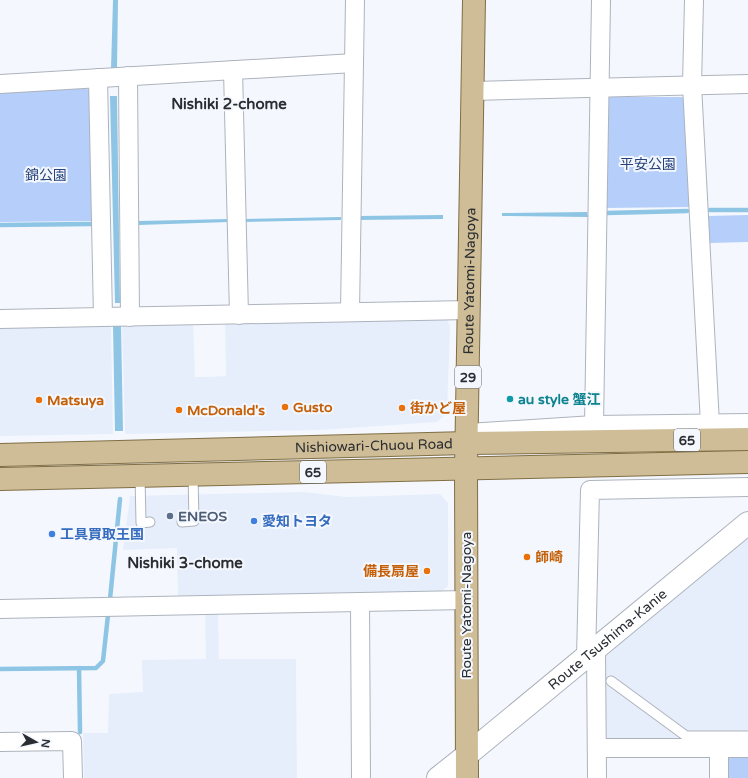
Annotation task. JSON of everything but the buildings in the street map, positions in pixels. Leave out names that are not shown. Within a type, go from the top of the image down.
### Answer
[{"type":"main road","name":"Route Yatomi-Nagoya","points":[[467,778],[466,469],[474,0]]},
{"type":"main road","name":"Nishiowari-Chuou Road","points":[[0,455],[467,438],[627,441],[748,439]]},
{"type":"main road","name":"Nishiowari-Chuou Road","points":[[0,479],[748,462]]},
{"type":"main road","name":"Route Tsushima-Kanie","points":[[438,778],[748,523]]},
{"type":"street","points":[[350,312],[355,0]]},
{"type":"street","points":[[594,426],[598,88],[601,0]]},
{"type":"street","points":[[694,0],[692,85],[710,424]]},
{"type":"street","points":[[0,84],[354,62]]},
{"type":"street","points":[[233,70],[239,314]]},
{"type":"street","points":[[128,76],[130,317]]},
{"type":"street","points":[[98,78],[103,317]]},
{"type":"street","points":[[473,91],[748,84]]},
{"type":"street","points":[[0,319],[469,310]]},
{"type":"street","points":[[467,438],[594,426],[748,423]]},
{"type":"street","points":[[597,778],[597,748],[591,653],[590,490],[748,487]]},
{"type":"street","points":[[0,609],[466,600]]},
{"type":"street","points":[[360,602],[361,778]]},
{"type":"street","points":[[0,742],[72,741],[73,778]]},
{"type":"street","points":[[597,748],[748,748]]},
{"type":"street","points":[[719,748],[719,778]]},
{"type":"lane","points":[[182,522],[194,521],[193,475]]},
{"type":"lane","points":[[140,476],[141,523],[150,522]]},
{"type":"lane","points":[[611,681],[686,736],[748,736]]},
{"type":"shaded area","points":[[113,0],[118,0],[117,70],[111,69]]},
{"type":"shaded area","points":[[110,96],[117,96],[120,303],[115,303]]},
{"type":"shaded area","points":[[587,212],[588,217],[502,216],[502,213]]},
{"type":"shaded area","points":[[443,215],[443,219],[359,220],[358,216]]},
{"type":"shaded area","points":[[341,217],[341,220],[244,222],[244,219]]},
{"type":"shaded area","points":[[229,219],[229,222],[139,225],[139,221]]},
{"type":"shaded area","points":[[446,317],[450,326],[447,413],[437,422],[320,430],[125,434],[122,323],[193,321],[195,377],[207,377],[226,376],[225,321]]},
{"type":"shaded area","points":[[111,323],[113,434],[0,436],[0,325]]},
{"type":"shaded area","points":[[113,326],[121,326],[123,431],[115,431]]},
{"type":"shaded area","points":[[304,492],[347,497],[440,494],[448,503],[448,586],[441,592],[178,598],[177,548],[123,550],[130,496]]},
{"type":"shaded area","points":[[748,537],[748,739],[606,739],[602,735],[601,661],[611,646]]},
{"type":"shaded area","points":[[205,612],[218,612],[219,659],[296,659],[297,778],[84,778],[83,733],[108,733],[109,694],[143,692],[142,660],[206,659]]},
{"type":"green space","name":"錦公園","points":[[86,88],[90,91],[93,221],[0,222],[0,92]]},
{"type":"green space","name":"平安公園","points":[[610,97],[682,97],[687,102],[693,207],[604,208],[606,101]]},
{"type":"green space","points":[[748,215],[748,242],[709,243],[708,216]]},
{"type":"green space","points":[[731,755],[748,755],[748,778],[725,778],[725,760]]},
{"type":"waterway","points":[[710,210],[748,210]]},
{"type":"waterway","points":[[607,213],[687,211]]},
{"type":"waterway","points":[[0,225],[91,224]]},
{"type":"waterway","points":[[110,599],[120,499]]},
{"type":"waterway","points":[[0,669],[96,668],[103,661],[108,615]]},
{"type":"waterway","points":[[79,668],[80,732]]},
{"type":"place","name":"au style 蟹江","points":[[510,399]]},
{"type":"place","name":"Matsuya","points":[[39,400]]},
{"type":"place","name":"Gusto","points":[[285,407]]},
{"type":"place","name":"街かど屋","points":[[402,408]]},
{"type":"place","name":"McDonald's","points":[[179,410]]},
{"type":"place","name":"ENEOS","points":[[170,516]]},
{"type":"place","name":"愛知トヨタ","points":[[254,521]]},
{"type":"place","name":"工具買取王国","points":[[52,534]]},
{"type":"place","name":"師崎","points":[[527,557]]},
{"type":"place","name":"備長扇屋","points":[[427,571]]},
{"type":"district","name":"Nishiki 2-chome","points":[[229,104]]},
{"type":"district","name":"Nishiki 3-chome","points":[[185,563]]}]
